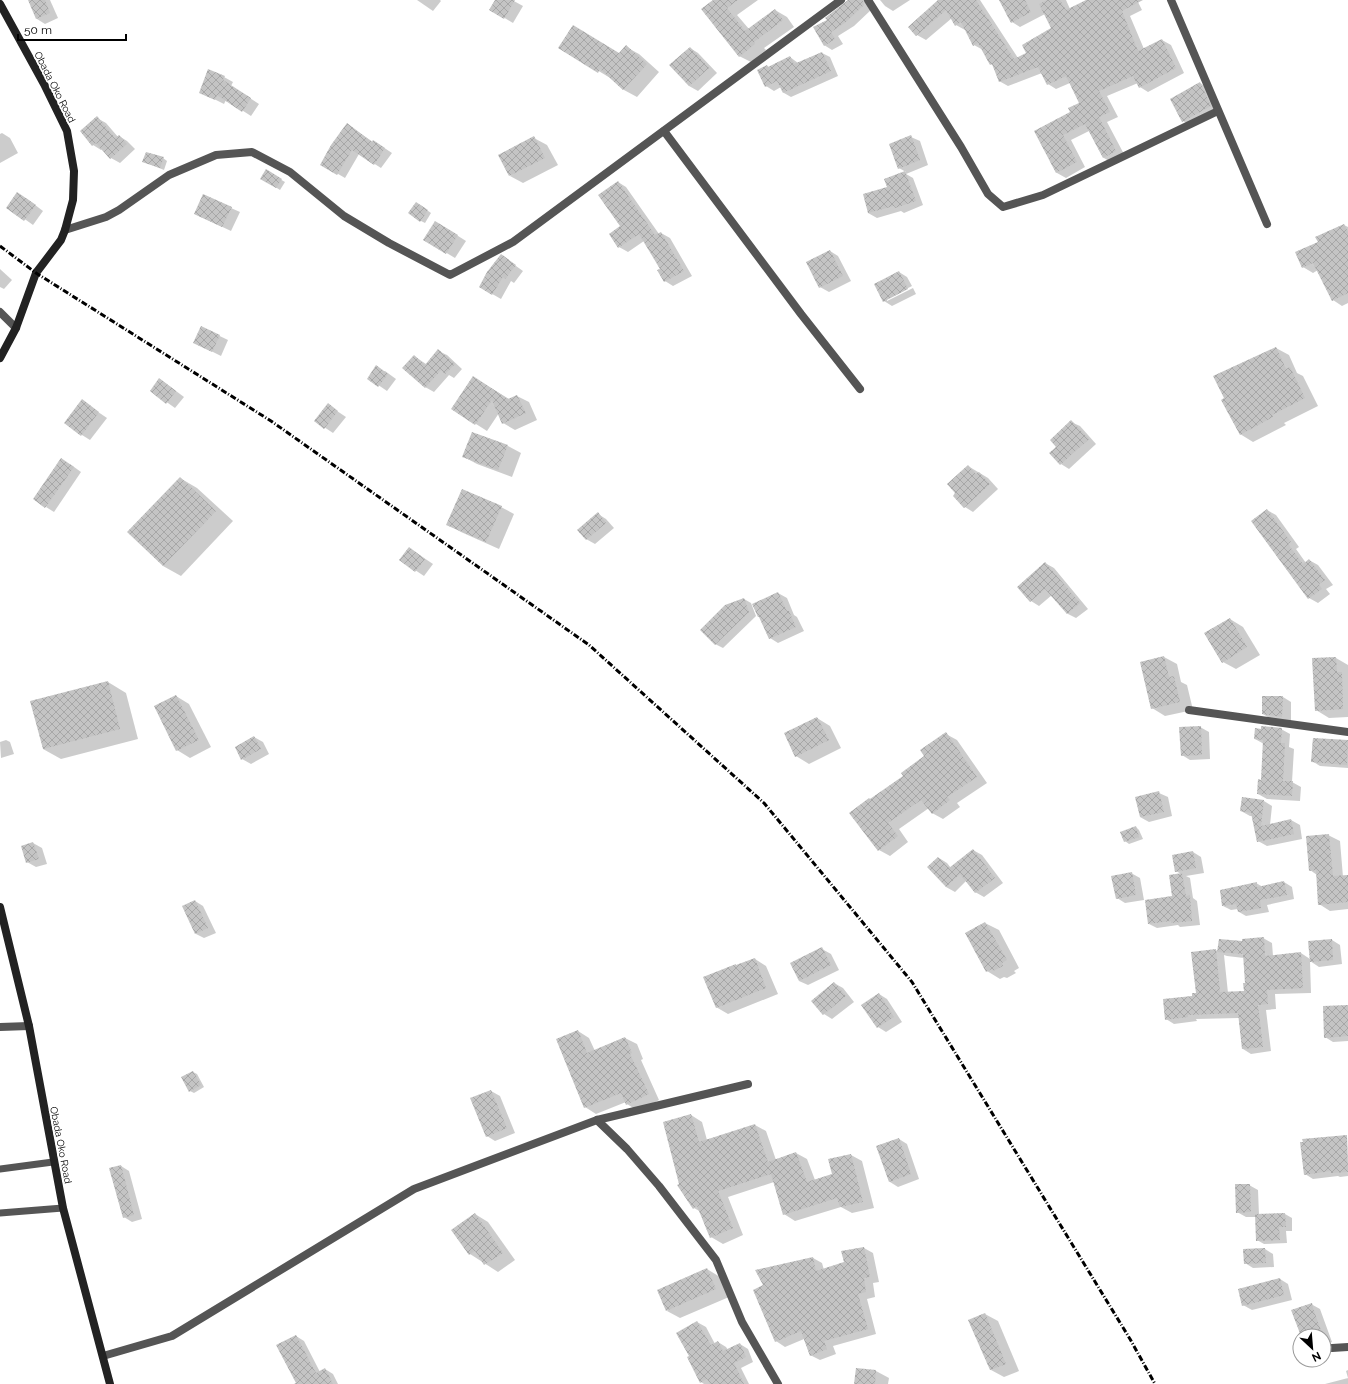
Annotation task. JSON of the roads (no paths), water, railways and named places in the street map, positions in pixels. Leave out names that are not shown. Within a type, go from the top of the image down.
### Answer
[{"type":"main road","name":"Obada Oko Road","points":[[0,4],[44,84],[67,131],[74,171],[74,200],[65,230],[61,240],[36,273],[16,328],[0,358]]},
{"type":"main road","name":"Obada Oko Road","points":[[0,907],[29,1026],[53,1162],[63,1208],[110,1384]]},
{"type":"street","points":[[65,230],[106,217],[119,210],[169,175],[216,155],[252,152],[290,172],[344,216],[389,243],[450,275],[513,242],[841,0]]},
{"type":"street","points":[[868,0],[961,147],[988,194],[1003,207],[1043,195],[1218,111]]},
{"type":"street","points":[[1171,0],[1267,224]]},
{"type":"street","points":[[664,131],[796,308],[860,389]]},
{"type":"street","points":[[0,312],[16,328]]},
{"type":"street","points":[[1189,710],[1348,732]]},
{"type":"street","points":[[0,1027],[29,1026]]},
{"type":"street","points":[[103,1356],[172,1336],[414,1189],[597,1120],[748,1084]]},
{"type":"street","points":[[597,1120],[660,1186],[716,1260],[742,1322],[778,1384]]},
{"type":"street","points":[[1332,1348],[1348,1347]]},
{"type":"lane","points":[[0,1169],[53,1162]]},
{"type":"lane","points":[[0,1213],[63,1208]]},
{"type":"railway","points":[[0,246],[36,273],[271,421],[589,645],[764,803],[912,982],[1130,1339],[1155,1384]]}]
